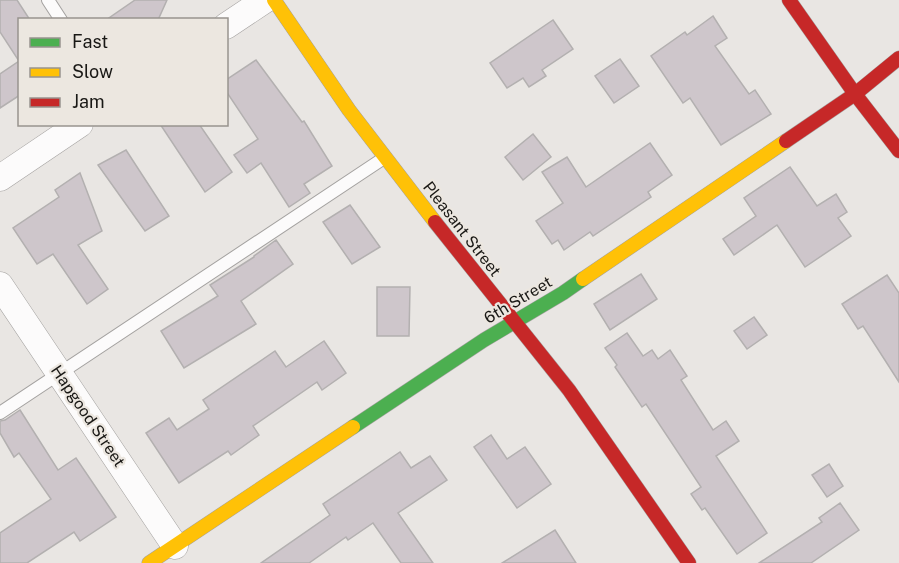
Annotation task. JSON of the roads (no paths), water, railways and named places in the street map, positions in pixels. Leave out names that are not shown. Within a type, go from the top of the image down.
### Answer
[{"type":"street","points":[[228,25],[266,0]]},
{"type":"street","name":"Pleasant Street","points":[[274,0],[349,110],[569,390],[689,563]]},
{"type":"street","points":[[789,0],[855,94],[899,151]]},
{"type":"street","name":"6th Street","points":[[149,563],[484,340],[563,293],[895,66]]},
{"type":"street","points":[[0,178],[77,126]]},
{"type":"street","name":"Hapgood Street","points":[[0,285],[175,546]]},
{"type":"lane","points":[[48,0],[60,18]]},
{"type":"lane","points":[[0,412],[386,158]]}]
